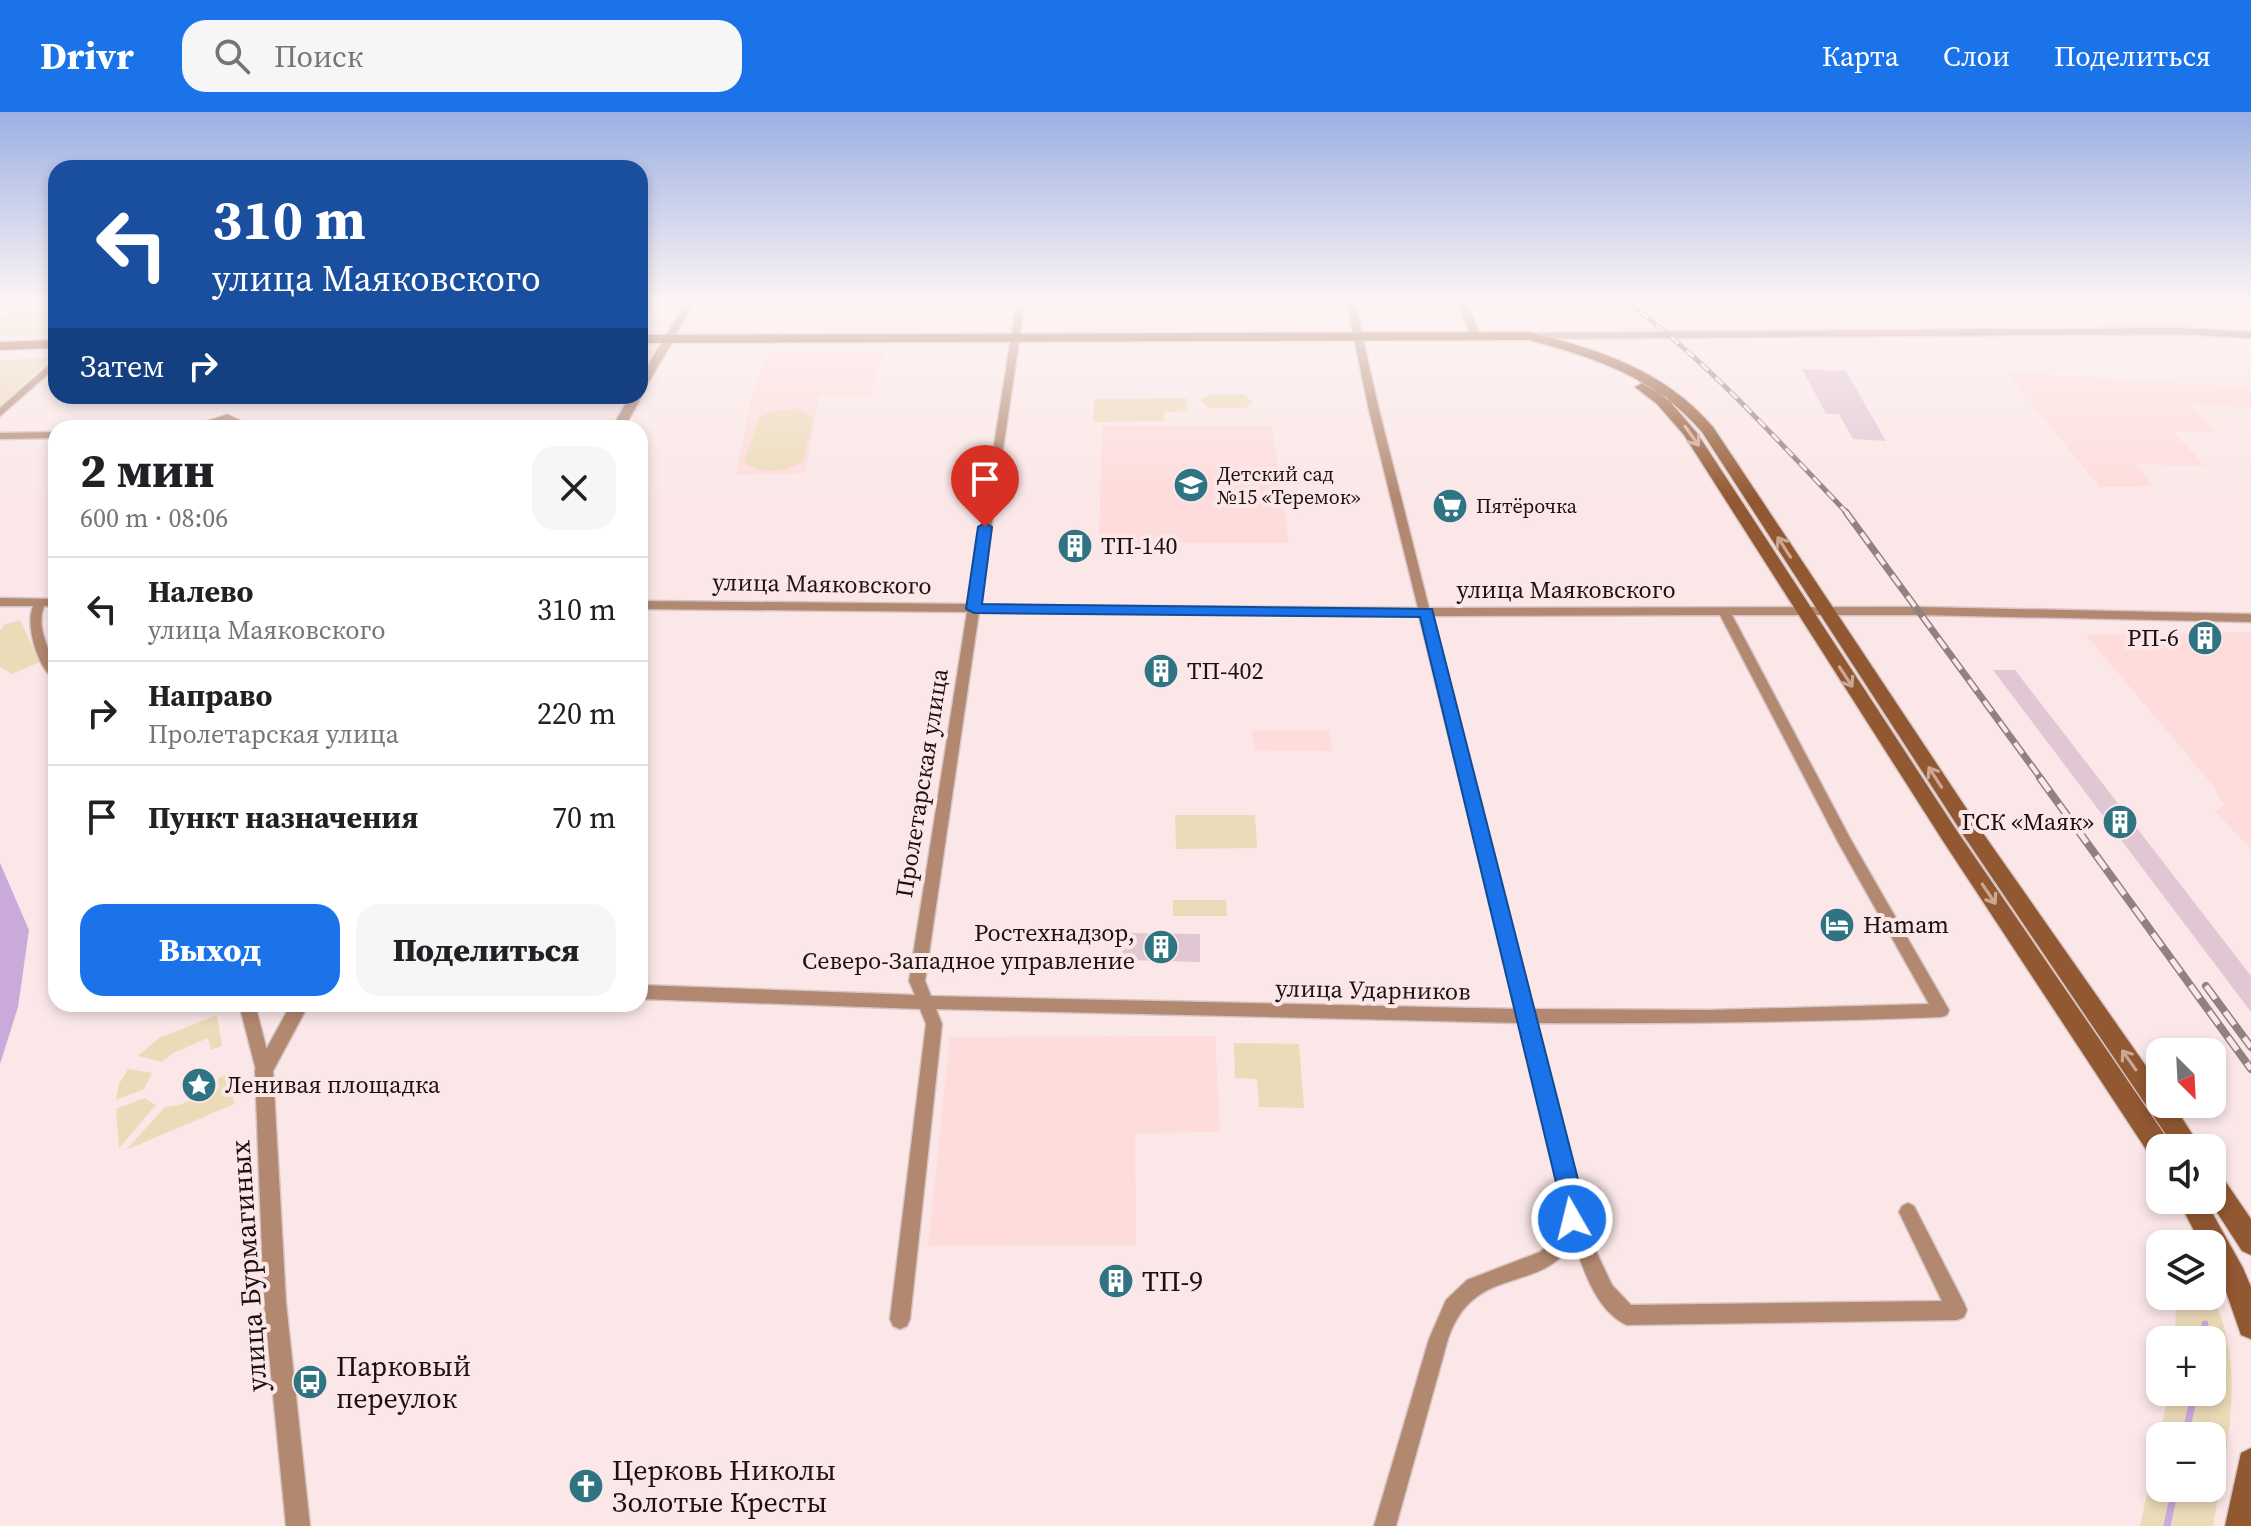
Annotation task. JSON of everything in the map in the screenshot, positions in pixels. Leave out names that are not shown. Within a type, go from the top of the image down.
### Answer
[{"type":"main road","points":[[1601,366],[1662,401],[1690,433],[1973,834],[2179,1134]]},
{"type":"main road","points":[[1628,366],[1657,381],[1686,403],[1708,430],[1950,836],[2150,1134]]},
{"type":"main road","points":[[2226,1204],[2251,1242]]},
{"type":"main road","points":[[2199,1214],[2234,1277],[2251,1325]]},
{"type":"main road","points":[[2240,1526],[2251,1463]]},
{"type":"street","name":"Пролетарская улица","points":[[900,1319],[934,1024],[917,981],[1011,366]]},
{"type":"street","points":[[1364,366],[1571,1199],[1591,1265],[1602,1287],[1614,1305],[1627,1315],[1957,1310],[1908,1212]]},
{"type":"street","points":[[0,413],[48,369]]},
{"type":"street","points":[[0,436],[48,435]]},
{"type":"street","points":[[0,602],[48,603]]},
{"type":"street","points":[[40,603],[34,624],[48,661]]},
{"type":"street","name":"улица Маяковского","points":[[648,605],[1426,612],[1815,611],[2251,618]]},
{"type":"street","name":"улица Ударников","points":[[648,992],[924,1004],[1525,1017],[1830,1015],[1941,1010],[1845,842],[1724,612]]},
{"type":"street","name":"улица Бурмагиных","points":[[249,1012],[264,1070],[275,1303],[298,1526]]},
{"type":"street","points":[[264,1070],[296,1012]]},
{"type":"street","points":[[1385,1526],[1434,1356],[1458,1299],[1481,1280],[1535,1266],[1554,1255],[1568,1238],[1571,1199]]},
{"type":"shaded area","points":[[0,366],[43,366],[0,406]]},
{"type":"shaded area","points":[[763,366],[880,366],[871,395],[819,396],[805,473],[736,475],[752,393]]},
{"type":"shaded area","points":[[2005,372],[2251,387],[2251,407],[2191,405],[2217,433],[2173,432],[2205,466],[2136,464],[2154,486],[2100,487]]},
{"type":"shaded area","points":[[1244,394],[1253,402],[1245,408],[1209,408],[1200,400],[1209,395]]},
{"type":"shaded area","points":[[1186,398],[1188,411],[1164,412],[1164,421],[1094,422],[1094,399]]},
{"type":"shaded area","points":[[797,409],[814,417],[803,461],[774,470],[758,469],[744,462],[759,417],[774,411]]},
{"type":"shaded area","name":"Детский сад №15 «Теремок»","points":[[1102,426],[1272,426],[1289,543],[1099,543]]},
{"type":"shaded area","points":[[20,620],[40,662],[12,674],[0,667],[0,631],[4,625]]},
{"type":"shaded area","points":[[2251,632],[2251,849],[2215,811],[2224,805],[2211,783],[2086,635]]},
{"type":"shaded area","points":[[1252,730],[1329,730],[1332,751],[1255,750]]},
{"type":"shaded area","points":[[1175,815],[1255,815],[1257,848],[1176,849]]},
{"type":"shaded area","points":[[0,863],[29,930],[18,1007],[0,1064]]},
{"type":"shaded area","points":[[1173,900],[1226,900],[1227,916],[1173,916]]},
{"type":"shaded area","points":[[217,1015],[222,1046],[211,1050],[208,1038],[173,1053],[162,1062],[138,1056],[159,1038]]},
{"type":"shaded area","points":[[1215,1036],[1220,1132],[1135,1133],[1136,1245],[928,1246],[950,1037]]},
{"type":"shaded area","points":[[1234,1043],[1299,1044],[1304,1108],[1259,1107],[1257,1079],[1235,1078]]},
{"type":"shaded area","points":[[128,1069],[152,1073],[144,1089],[116,1100],[119,1084]]},
{"type":"shaded area","points":[[229,1073],[234,1104],[126,1150],[165,1107],[179,1105],[219,1089],[218,1078]]},
{"type":"shaded area","points":[[144,1098],[156,1105],[119,1148],[116,1109]]},
{"type":"shaded area","points":[[2176,1310],[2218,1310],[2224,1326],[2175,1326]]},
{"type":"shaded area","points":[[2226,1337],[2232,1380],[2226,1451],[2226,1422],[2163,1422],[2166,1406],[2226,1406]]},
{"type":"shaded area","points":[[2146,1498],[2146,1502],[2217,1502],[2213,1526],[2140,1526]]},
{"type":"building","points":[[1802,369],[1846,371],[1886,441],[1853,439],[1839,414],[1826,414]]},
{"type":"building","name":"ГСК «Маяк»","points":[[1993,670],[2015,670],[2251,976],[2251,1012]]},
{"type":"building","name":"Ростехнадзор, Северо-Западное управление","points":[[1123,933],[1200,934],[1200,962],[1122,960]]},
{"type":"building","name":"ТП-9","points":[[1124,1265],[1125,1295],[1107,1296],[1106,1266]]},
{"type":"waterway","points":[[2188,1422],[2192,1406]]},
{"type":"waterway","points":[[2167,1526],[2172,1502]]},
{"type":"railway","points":[[1703,366],[1848,514]]},
{"type":"railway","points":[[1846,512],[2042,780]]},
{"type":"railway","points":[[2040,778],[2251,1069]]},
{"type":"railway","points":[[2206,986],[2251,1047]]},
{"type":"place","name":"Детский сад №15 «Теремок»","points":[[1191,485]]},
{"type":"place","name":"Пятёрочка","points":[[1450,506]]},
{"type":"place","name":"ТП-140","points":[[1075,546]]},
{"type":"place","name":"РП-6","points":[[2205,638]]},
{"type":"place","name":"ТП-402","points":[[1161,671]]},
{"type":"place","name":"ГСК «Маяк»","points":[[2120,822]]},
{"type":"place","name":"Hamam","points":[[1837,925]]},
{"type":"place","name":"Ростехнадзор, Северо-Западное управление","points":[[1161,947]]},
{"type":"place","name":"Ленивая площадка","points":[[199,1085]]},
{"type":"place","name":"ТП-9","points":[[1116,1281]]},
{"type":"place","name":"Парковый переулок","points":[[310,1382]]},
{"type":"place","name":"Церковь Николы Золотые Кресты","points":[[586,1486]]},
{"type":"route","points":[[985,527],[974,609],[1426,612],[1571,1199],[1572,1219]]}]
